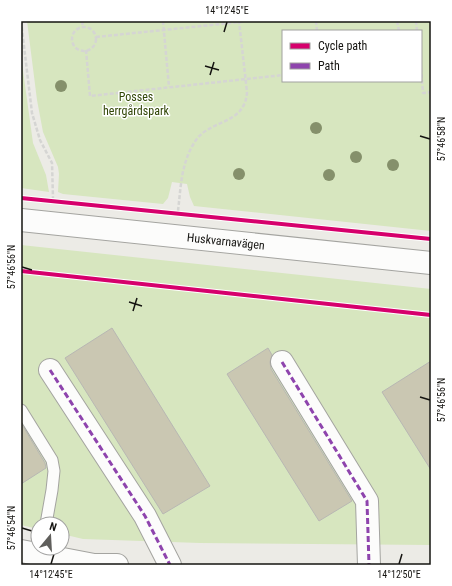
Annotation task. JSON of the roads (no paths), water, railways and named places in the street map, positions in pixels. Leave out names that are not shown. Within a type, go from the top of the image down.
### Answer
[{"type":"street","name":"Huskvarnavägen","points":[[21,220],[431,263]]},
{"type":"street","points":[[282,362],[367,501],[369,565]]},
{"type":"street","points":[[50,370],[145,516],[170,565]]},
{"type":"street","points":[[56,556],[94,565],[117,565]]},
{"type":"lane","points":[[21,410],[52,460],[54,471],[47,516]]},
{"type":"park label","name":"Posses herrgårdspark","points":[[136,104]]}]
